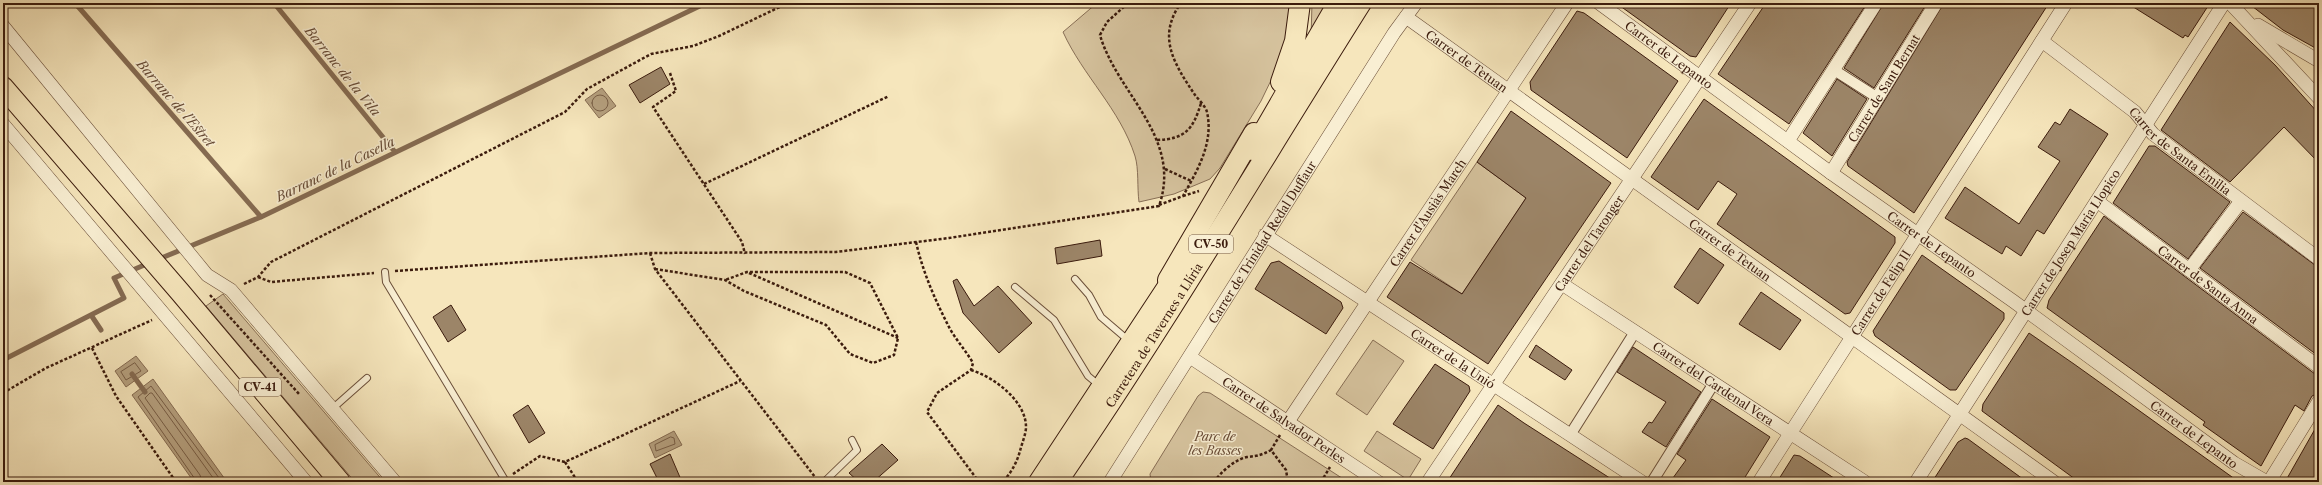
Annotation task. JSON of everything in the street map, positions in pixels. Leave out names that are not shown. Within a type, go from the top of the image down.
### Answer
[{"type":"main road","points":[[1157,304],[1169,277],[1277,93],[1295,40],[1300,3]]},
{"type":"main road","name":"Carretera de Tavernes a Llíria","points":[[1039,482],[1157,304],[1222,202],[1338,3]]},
{"type":"main road","name":"Carretera de Tavernes a Llíria","points":[[1057,482],[1111,403],[1178,298],[1361,3]]},
{"type":"main road","name":"CV-41","points":[[3,87],[180,292],[340,482]]},
{"type":"street","name":"Carrer de Trinidad Redal Duffaur","points":[[1112,481],[1265,235],[1416,3]]},
{"type":"street","name":"Carrer d'Ausiàs March","points":[[1287,423],[1366,301],[1567,3]]},
{"type":"street","name":"Carrer de Lepanto","points":[[1599,3],[1831,173],[2026,311],[2234,463],[2268,482]]},
{"type":"street","name":"Carrer del Taronger","points":[[1428,482],[1750,3]]},
{"type":"street","points":[[1788,141],[1876,3]]},
{"type":"street","name":"Carrer de Sant Bernat","points":[[1831,173],[1936,3]]},
{"type":"street","name":"Carrer de Felip II","points":[[1759,482],[2066,3]]},
{"type":"street","points":[[2234,7],[2319,61]]},
{"type":"street","points":[[2234,7],[2319,98]]},
{"type":"street","name":"Carrer de Josep Maria Llopico","points":[[1916,482],[2146,124],[2234,7]]},
{"type":"street","name":"Carrer de Tetuan","points":[[1406,17],[1631,180],[2054,482]]},
{"type":"street","points":[[3,26],[207,275],[231,290],[395,482]]},
{"type":"street","name":"Carrer de Santa Emilia","points":[[2042,41],[2135,112],[2153,134],[2319,259]]},
{"type":"street","points":[[1834,70],[1878,98]]},
{"type":"street","points":[[3,124],[306,482]]},
{"type":"street","name":"Carrer de Santa Anna","points":[[2097,201],[2319,367]]},
{"type":"street","points":[[2189,270],[2241,201]]},
{"type":"street","name":"Carrer de la Unió","points":[[1265,235],[1642,482]]},
{"type":"street","name":"Carrer del Cardenal Vera","points":[[1562,284],[1791,432],[1865,482]]},
{"type":"street","points":[[1570,435],[1635,332]]},
{"type":"street","name":"Carrer de Salvador Perles","points":[[1190,357],[1287,423],[1378,482]]},
{"type":"street","points":[[1652,482],[1714,383]]},
{"type":"street","points":[[2268,482],[2319,400]]},
{"type":"lane","points":[[384,272],[386,282],[505,480]]},
{"type":"lane","points":[[1075,279],[1089,295],[1101,317],[1131,343]]},
{"type":"lane","points":[[1015,287],[1054,320],[1088,376],[1101,387]]},
{"type":"lane","points":[[332,409],[366,378]]},
{"type":"lane","points":[[824,482],[857,450],[852,440]]},
{"type":"path","points":[[788,3],[719,36],[693,46],[651,54],[587,89],[565,112],[271,262],[258,277],[271,282],[483,263],[650,253],[745,254],[836,252],[916,242],[1159,206],[1183,196],[1201,164],[1208,140],[1207,112],[1176,66],[1168,40],[1173,14],[1180,4],[1176,3]]},
{"type":"path","points":[[1128,3],[1107,22],[1100,35],[1104,50],[1147,119],[1156,140],[1165,168],[1164,192],[1159,206]]},
{"type":"path","points":[[670,73],[676,91],[653,107],[742,242],[745,254]]},
{"type":"path","points":[[704,184],[889,96]]},
{"type":"path","points":[[1156,140],[1174,139],[1185,133],[1195,122],[1201,103]]},
{"type":"path","points":[[1165,168],[1192,181]]},
{"type":"path","points":[[916,242],[922,268],[951,330],[973,363],[971,370],[937,393],[927,412],[979,482]]},
{"type":"path","points":[[650,253],[656,269],[740,381],[819,482]]},
{"type":"path","points":[[656,269],[725,280],[744,291],[826,325],[850,354],[873,363],[894,355],[898,338],[870,283],[846,272],[746,272],[725,280]]},
{"type":"path","points":[[746,272],[898,338]]},
{"type":"path","points":[[3,393],[46,368],[153,320]]},
{"type":"path","points":[[92,348],[116,396],[176,482]]},
{"type":"path","points":[[971,370],[986,376],[1015,400],[1023,411],[1026,428],[1018,459],[1007,477],[1002,482]]},
{"type":"path","points":[[505,480],[540,456],[565,462],[740,381]]},
{"type":"path","points":[[1214,482],[1234,463],[1247,457],[1260,456],[1270,450],[1287,423]]},
{"type":"path","points":[[1270,450],[1286,470],[1288,482]]},
{"type":"path","points":[[1320,482],[1334,461]]},
{"type":"path","points":[[565,462],[578,482]]},
{"type":"green space","points":[[1097,3],[1290,3],[1285,44],[1276,70],[1261,101],[1220,168],[1210,179],[1174,194],[1139,202],[1136,161],[1128,139],[1111,108],[1071,48],[1063,32]]},
{"type":"green space","points":[[1312,3],[1333,3],[1311,38]]},
{"type":"green space","points":[[1477,162],[1526,198],[1462,294],[1411,260]]},
{"type":"green space","points":[[223,294],[384,482],[355,482],[206,306]]},
{"type":"green space","points":[[1373,340],[1404,361],[1367,415],[1336,394]]},
{"type":"green space","name":"Parc de les Basses","points":[[1203,392],[1210,393],[1348,482],[1151,482],[1150,474],[1198,396]]},
{"type":"green space","points":[[1377,431],[1421,459],[1408,480],[1364,451]]},
{"type":"water","points":[[602,88],[616,106],[599,118],[585,100]]},
{"type":"water","points":[[136,356],[148,371],[126,387],[115,371]]},
{"type":"water","points":[[153,379],[227,482],[194,482],[132,395]]},
{"type":"water","points":[[674,431],[682,445],[655,458],[649,444]]},
{"type":"building","points":[[1616,3],[1731,3],[1696,57],[1690,56]]},
{"type":"building","points":[[1766,3],[1867,3],[1789,124],[1718,74]]},
{"type":"building","points":[[1884,3],[1927,3],[1874,88],[1844,68]]},
{"type":"building","points":[[1944,3],[2049,3],[1914,213],[1848,166],[1847,162]]},
{"type":"building","points":[[2127,3],[2210,3],[2188,37],[2185,35],[2183,38]]},
{"type":"building","points":[[2248,3],[2319,3],[2319,50],[2283,30]]},
{"type":"building","points":[[1577,11],[1584,13],[1678,81],[1627,158],[1531,90],[1530,82]]},
{"type":"building","points":[[2230,22],[2275,65],[2319,114],[2319,163],[2284,127],[2230,182],[2161,130]]},
{"type":"building","points":[[661,67],[670,84],[640,103],[629,85]]},
{"type":"building","points":[[1837,79],[1867,99],[1832,156],[1803,133]]},
{"type":"building","points":[[1704,99],[1895,237],[1895,243],[1850,313],[1845,314],[1717,224],[1737,194],[1718,181],[1698,210],[1651,177]]},
{"type":"building","points":[[2070,109],[2108,134],[2044,234],[2037,230],[2021,256],[2006,246],[2002,254],[1945,218],[1965,187],[2019,224],[2060,161],[2038,147],[2055,122],[2060,125]]},
{"type":"building","points":[[1511,111],[1611,183],[1488,364],[1387,297],[1410,262],[1462,294],[1526,198],[1477,162]]},
{"type":"building","points":[[2149,146],[2155,146],[2230,202],[2188,259],[2113,203]]},
{"type":"building","points":[[2243,212],[2319,268],[2319,353],[2317,355],[2200,268]]},
{"type":"building","points":[[2104,216],[2319,377],[2319,393],[2312,396],[2304,411],[2295,405],[2261,466],[2203,425],[2205,422],[2047,308],[2049,300]]},
{"type":"building","points":[[1100,240],[1102,256],[1057,264],[1055,248]]},
{"type":"building","points":[[1700,248],[1724,265],[1698,304],[1674,287]]},
{"type":"building","points":[[1922,255],[2004,313],[2004,319],[1956,390],[1950,390],[1875,336],[1873,331]]},
{"type":"building","points":[[1279,261],[1341,302],[1343,308],[1326,334],[1255,289],[1271,263]]},
{"type":"building","points":[[957,279],[974,306],[998,286],[1032,323],[999,353],[963,313],[953,281]]},
{"type":"building","points":[[1761,292],[1801,320],[1780,350],[1739,324]]},
{"type":"building","points":[[451,305],[466,330],[448,342],[433,317]]},
{"type":"building","points":[[2029,333],[2239,482],[2079,482],[1982,411],[1983,404]]},
{"type":"building","points":[[1536,345],[1572,370],[1565,380],[1529,357]]},
{"type":"building","points":[[1633,347],[1701,392],[1666,447],[1642,432],[1649,422],[1652,423],[1666,402],[1617,372]]},
{"type":"building","points":[[1435,364],[1469,386],[1470,391],[1433,449],[1393,424]]},
{"type":"building","points":[[1712,399],[1770,437],[1742,482],[1670,482],[1686,460],[1677,454]]},
{"type":"building","points":[[528,405],[545,433],[529,443],[513,415]]},
{"type":"building","points":[[1498,405],[1524,423],[1616,482],[1447,482]]},
{"type":"building","points":[[2319,422],[2319,482],[2285,482]]},
{"type":"building","points":[[1965,438],[2027,482],[1932,482],[1958,442]]},
{"type":"building","points":[[882,444],[898,460],[873,482],[859,482],[849,473]]},
{"type":"building","points":[[670,454],[682,482],[659,482],[650,464]]},
{"type":"building","points":[[1794,455],[1800,456],[1840,482],[1777,482]]},
{"type":"waterway","name":"Barranc de l'Estret","points":[[75,3],[261,217]]},
{"type":"waterway","name":"Barranc de la Vila","points":[[274,3],[395,152]]},
{"type":"waterway","name":"Barranc de la Casella","points":[[159,259],[261,217],[706,3]]},
{"type":"waterway","name":"Barranc de la Casella","points":[[3,360],[124,298],[114,278],[149,263]]},
{"type":"waterway","points":[[91,315],[101,330]]},
{"type":"waterway","points":[[132,374],[145,392]]}]
